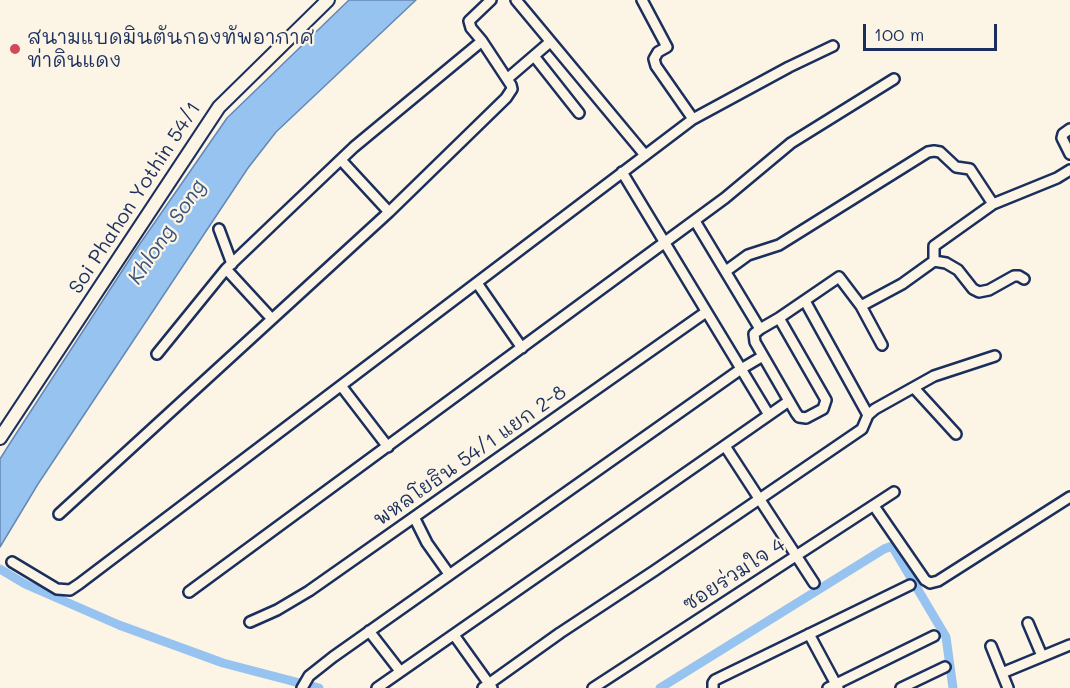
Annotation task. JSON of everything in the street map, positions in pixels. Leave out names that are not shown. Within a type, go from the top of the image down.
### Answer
[{"type":"street","name":"Soi Phahon Yothin 54/1","points":[[0,438],[219,107],[328,0]]},
{"type":"street","points":[[59,514],[389,212],[506,98],[512,89],[482,41],[471,28],[469,21],[491,0]]},
{"type":"street","points":[[516,0],[645,155]]},
{"type":"street","points":[[642,0],[667,47],[658,52],[654,59],[656,66],[693,119]]},
{"type":"street","points":[[156,354],[229,267],[340,160],[482,41]]},
{"type":"street","points":[[507,79],[550,42]]},
{"type":"street","points":[[12,562],[57,589],[70,590],[342,387],[693,119],[833,46]]},
{"type":"street","points":[[534,56],[579,113]]},
{"type":"street","points":[[189,592],[725,198],[791,142],[894,79]]},
{"type":"street","points":[[1070,129],[1063,134],[1062,138],[1070,154]]},
{"type":"street","points":[[726,271],[748,255],[779,245],[928,152],[940,152],[956,167],[970,169],[993,204]]},
{"type":"street","points":[[340,160],[389,212]]},
{"type":"street","points":[[934,261],[934,246],[993,204],[1057,178],[1070,170]]},
{"type":"street","points":[[622,172],[769,415]]},
{"type":"street","points":[[694,221],[760,328]]},
{"type":"street","points":[[219,229],[229,267],[272,319]]},
{"type":"street","points":[[861,306],[902,284],[934,261],[946,263],[958,270],[973,289],[979,292],[989,290],[1014,276],[1024,279]]},
{"type":"street","points":[[779,318],[825,397],[826,404],[823,409],[803,418],[799,417],[753,338],[760,328],[779,318],[839,277],[861,306],[882,345]]},
{"type":"street","points":[[477,283],[522,348]]},
{"type":"street","points":[[805,301],[868,415]]},
{"type":"street","name":"พหลโยธิน 54/1 แยก 2-8","points":[[250,622],[278,610],[309,591],[706,312]]},
{"type":"street","points":[[302,688],[309,676],[369,631],[741,369],[763,356]]},
{"type":"street","points":[[454,634],[488,687],[560,633],[862,429],[868,415],[934,376],[995,356]]},
{"type":"street","points":[[342,387],[388,447]]},
{"type":"street","points":[[914,387],[956,434]]},
{"type":"street","points":[[377,688],[789,401]]},
{"type":"street","points":[[724,446],[814,583]]},
{"type":"street","name":"ซอยร่วมใจ 4","points":[[593,688],[894,492]]},
{"type":"street","points":[[874,506],[925,580],[930,583],[938,581],[1070,497]]},
{"type":"street","points":[[414,517],[449,574]]},
{"type":"street","points":[[714,684],[910,585]]},
{"type":"street","points":[[1028,623],[1042,656]]},
{"type":"street","points":[[369,631],[400,671]]},
{"type":"street","points":[[809,634],[834,687],[934,636]]},
{"type":"street","points":[[1002,673],[1070,645]]},
{"type":"street","points":[[991,646],[1008,688]]},
{"type":"street","points":[[901,688],[945,667]]},
{"type":"water","name":"Khlong Song","points":[[349,0],[416,0],[276,132],[248,168],[38,484],[0,547],[0,459],[12,440],[137,248],[227,118]]},
{"type":"waterway","points":[[660,688],[892,546],[946,637],[953,688]]},
{"type":"waterway","points":[[0,569],[25,584],[119,625],[223,663],[319,688]]},
{"type":"place","name":"สนามแบดมินตันกองทัพอากาศ ท่าดินแดง","points":[[15,49]]}]
